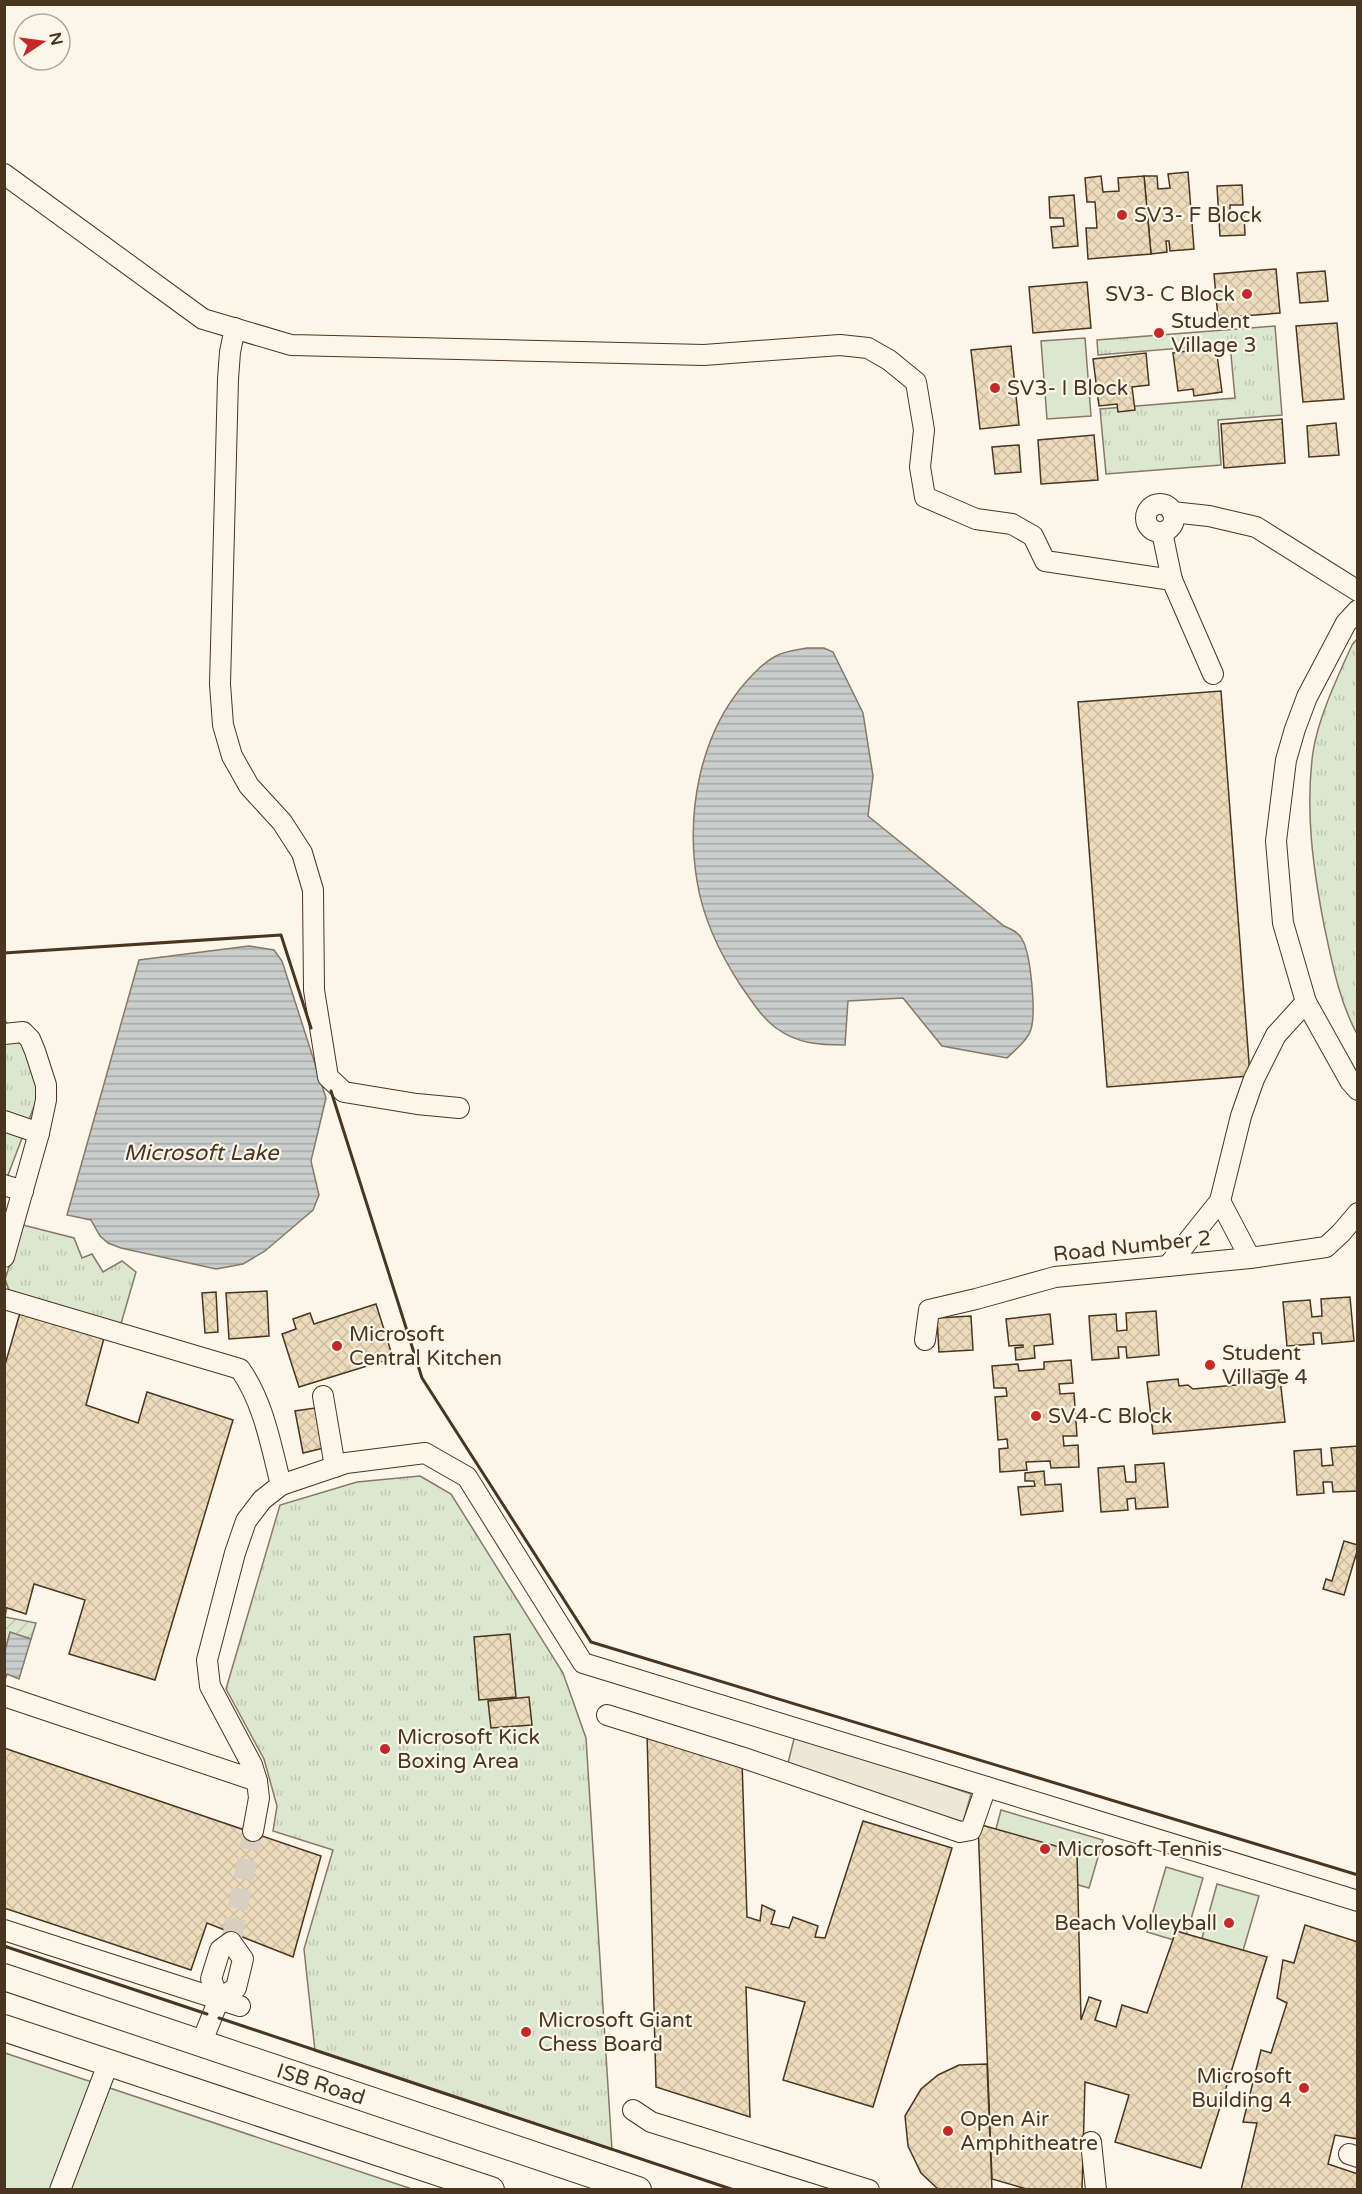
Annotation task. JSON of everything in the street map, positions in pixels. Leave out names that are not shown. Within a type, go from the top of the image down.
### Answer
[{"type":"main road","name":"ISB Road","points":[[4,1977],[638,2190]]},
{"type":"main road","points":[[4,2028],[491,2190]]},
{"type":"lane","points":[[4,174],[203,319],[291,345],[704,355],[840,345],[868,348],[889,360],[916,382],[924,430],[920,467],[925,497],[976,519],[1012,524],[1034,536],[1045,561],[1172,580]]},
{"type":"lane","points":[[235,328],[228,379],[220,684],[223,725],[232,756],[249,786],[282,822],[302,853],[313,891],[314,990],[328,1077],[344,1092],[417,1104],[459,1108]]},
{"type":"lane","points":[[1213,674],[1172,580],[1162,532],[1150,530],[1145,519],[1149,508],[1160,503],[1172,512],[1209,516],[1256,527],[1358,591]]},
{"type":"lane","points":[[1358,610],[1347,623],[1307,697],[1295,729],[1286,759],[1276,841],[1283,923],[1306,1002],[1350,1081],[1358,1090]]},
{"type":"lane","points":[[1168,1266],[1220,1201],[1241,1116],[1254,1079],[1276,1035],[1306,1002]]},
{"type":"lane","points":[[4,1034],[23,1032],[30,1039],[46,1085],[46,1100],[39,1133],[6,1244]]},
{"type":"lane","points":[[4,1122],[39,1133]]},
{"type":"lane","points":[[4,1185],[23,1191]]},
{"type":"lane","points":[[1220,1201],[1250,1258]]},
{"type":"lane","name":"Road Number 2","points":[[925,1340],[929,1310],[1055,1277],[1250,1258],[1326,1247],[1358,1213]]},
{"type":"lane","points":[[4,1299],[240,1369],[251,1385],[262,1413],[281,1485]]},
{"type":"lane","points":[[323,1396],[335,1467]]},
{"type":"lane","points":[[253,1831],[259,1798],[257,1781],[252,1765],[210,1686],[207,1660],[235,1553],[246,1521],[262,1500],[281,1485],[346,1463],[425,1453],[467,1477],[583,1663],[1358,1901]]},
{"type":"lane","points":[[4,1696],[257,1781]]},
{"type":"lane","points":[[607,1715],[744,1758],[960,1832],[971,1830],[986,1787]]},
{"type":"lane","points":[[4,1930],[240,2006]]},
{"type":"lane","points":[[201,2044],[219,2000],[236,1988],[242,1970],[243,1959],[232,1940],[220,1950],[211,1979],[219,2000]]},
{"type":"lane","points":[[60,2190],[108,2064]]},
{"type":"lane","points":[[633,2110],[651,2122],[869,2190]]},
{"type":"lane","points":[[1092,2142],[1096,2190]]},
{"type":"green space","points":[[1275,326],[1282,415],[1218,420],[1221,465],[1106,474],[1100,409],[1235,398],[1230,344],[1098,355],[1097,340]]},
{"type":"green space","points":[[1085,338],[1091,416],[1047,419],[1041,341]]},
{"type":"green space","points":[[1357,639],[1357,1034],[1341,995],[1324,925],[1314,861],[1310,795],[1313,752],[1319,725],[1329,697],[1352,645]]},
{"type":"green space","points":[[5,1021],[44,1080],[5,1183]]},
{"type":"green space","points":[[23,1225],[74,1238],[82,1258],[92,1254],[103,1272],[122,1261],[136,1272],[120,1327],[11,1296],[5,1279]]},
{"type":"green space","points":[[420,1476],[451,1494],[563,1673],[586,1738],[612,2150],[315,2051],[304,1949],[333,1850],[273,1831],[277,1806],[264,1759],[226,1689],[280,1505],[357,1482]]},
{"type":"green space","points":[[5,1617],[36,1623],[31,1639],[10,1633],[5,1651]]},
{"type":"green space","name":"Microsoft Tennis","points":[[1001,1810],[1103,1840],[1089,1888],[988,1859]]},
{"type":"green space","points":[[1166,1867],[1203,1878],[1184,1943],[1147,1932]]},
{"type":"green space","name":"Beach Volleyball","points":[[1217,1884],[1259,1896],[1240,1961],[1199,1949]]},
{"type":"green space","points":[[5,2053],[412,2189],[5,2189]]},
{"type":"shaded area","points":[[795,1735],[971,1794],[963,1822],[787,1767]]},
{"type":"water","points":[[807,648],[824,648],[833,652],[863,713],[873,776],[868,816],[1022,939],[1028,957],[1033,997],[1031,1029],[1021,1045],[1007,1058],[942,1046],[903,998],[848,1001],[845,1045],[818,1044],[792,1037],[776,1028],[761,1014],[719,949],[703,909],[694,855],[695,803],[707,751],[729,704],[745,683],[767,661],[780,654]]},
{"type":"water","name":"Microsoft Lake","points":[[249,946],[274,950],[282,961],[326,1098],[311,1161],[319,1195],[313,1210],[265,1251],[243,1264],[216,1269],[121,1248],[108,1243],[100,1236],[91,1220],[67,1215],[139,960]]},
{"type":"water","points":[[10,1632],[31,1639],[19,1679],[7,1674],[5,1680],[5,1651]]},
{"type":"building","points":[[1188,172],[1194,249],[1170,251],[1169,241],[1166,241],[1167,252],[1151,254],[1144,176],[1157,176],[1158,189],[1170,188],[1168,174]]},
{"type":"building","name":"SV3- F Block","points":[[1101,176],[1103,192],[1119,191],[1118,178],[1144,176],[1151,254],[1088,259],[1086,228],[1097,228],[1095,202],[1087,202],[1085,178]]},
{"type":"building","points":[[1242,185],[1243,205],[1230,205],[1230,214],[1244,213],[1245,235],[1220,236],[1217,186]]},
{"type":"building","points":[[1074,195],[1078,246],[1053,248],[1051,227],[1064,226],[1063,218],[1050,218],[1049,197]]},
{"type":"building","name":"SV3- C Block","points":[[1276,269],[1280,313],[1218,318],[1214,274]]},
{"type":"building","points":[[1325,271],[1328,301],[1300,303],[1297,273]]},
{"type":"building","points":[[1087,282],[1091,328],[1033,333],[1029,287]]},
{"type":"building","points":[[1337,323],[1344,399],[1303,402],[1296,326]]},
{"type":"building","name":"SV3- I Block","points":[[1011,346],[1019,425],[980,429],[971,350]]},
{"type":"building","points":[[1216,347],[1222,392],[1194,396],[1193,389],[1178,391],[1173,353]]},
{"type":"building","points":[[1146,353],[1149,385],[1132,387],[1135,410],[1118,412],[1117,404],[1099,406],[1093,359]]},
{"type":"building","points":[[1282,419],[1285,463],[1224,468],[1221,424]]},
{"type":"building","points":[[1336,423],[1339,455],[1309,457],[1307,426]]},
{"type":"building","points":[[1094,435],[1098,480],[1041,484],[1038,440]]},
{"type":"building","points":[[1019,445],[1021,472],[995,474],[992,447]]},
{"type":"building","points":[[1221,691],[1250,1076],[1107,1087],[1078,702]]},
{"type":"building","points":[[267,1291],[269,1336],[229,1339],[226,1293]]},
{"type":"building","points":[[216,1292],[218,1332],[205,1333],[202,1293]]},
{"type":"building","points":[[1350,1297],[1354,1341],[1322,1344],[1321,1333],[1313,1333],[1314,1344],[1287,1346],[1283,1302],[1310,1300],[1312,1317],[1322,1316],[1321,1299]]},
{"type":"building","name":"Microsoft Central Kitchen","points":[[376,1304],[393,1358],[299,1387],[282,1334],[296,1329],[293,1319],[310,1313],[314,1324]]},
{"type":"building","points":[[1156,1311],[1159,1355],[1127,1358],[1126,1347],[1118,1347],[1119,1358],[1092,1360],[1089,1316],[1116,1314],[1117,1331],[1127,1330],[1126,1313]]},
{"type":"building","points":[[20,1313],[104,1338],[86,1405],[138,1423],[147,1392],[233,1420],[155,1680],[69,1654],[85,1600],[34,1584],[26,1614],[4,1607],[4,1368]]},
{"type":"building","points":[[1050,1314],[1053,1344],[1034,1346],[1035,1358],[1016,1360],[1015,1348],[1023,1347],[1023,1345],[1009,1346],[1006,1319]]},
{"type":"building","points":[[971,1316],[973,1350],[939,1352],[937,1318]]},
{"type":"building","name":"SV4-C Block","points":[[1071,1360],[1073,1383],[1059,1384],[1060,1394],[1074,1393],[1077,1436],[1063,1436],[1064,1446],[1078,1445],[1079,1467],[1051,1468],[1050,1461],[1026,1462],[1027,1470],[1000,1472],[999,1449],[1008,1448],[1007,1439],[998,1440],[995,1397],[1007,1396],[1006,1388],[994,1388],[992,1366],[1018,1364],[1019,1371],[1044,1369],[1044,1362]]},
{"type":"building","points":[[1279,1370],[1285,1422],[1153,1434],[1147,1382],[1178,1379],[1179,1386],[1188,1385],[1193,1389],[1236,1385],[1240,1381],[1249,1380],[1250,1372]]},
{"type":"building","points":[[315,1408],[324,1448],[303,1453],[295,1411]]},
{"type":"building","points":[[1358,1446],[1358,1491],[1333,1492],[1332,1482],[1323,1482],[1324,1493],[1297,1495],[1294,1451],[1321,1449],[1322,1466],[1333,1465],[1331,1448]]},
{"type":"building","points":[[1164,1463],[1168,1507],[1136,1509],[1135,1498],[1127,1499],[1128,1510],[1101,1512],[1098,1468],[1124,1466],[1126,1482],[1136,1482],[1135,1465]]},
{"type":"building","points":[[1044,1471],[1045,1485],[1061,1484],[1063,1511],[1021,1515],[1018,1487],[1035,1486],[1034,1481],[1025,1481],[1025,1473]]},
{"type":"building","points":[[1344,1541],[1358,1545],[1358,1548],[1344,1595],[1323,1589],[1326,1579],[1332,1581]]},
{"type":"building","points":[[510,1634],[516,1697],[479,1700],[474,1637]]},
{"type":"building","points":[[529,1697],[532,1725],[491,1728],[488,1701]]},
{"type":"building","points":[[647,1732],[742,1761],[747,1917],[760,1921],[762,1905],[775,1911],[771,1924],[789,1928],[793,1917],[818,1926],[815,1937],[825,1938],[863,1821],[952,1848],[873,2107],[783,2080],[805,2002],[746,1987],[750,2117],[656,2087]]},
{"type":"building","points":[[4,1748],[321,1856],[293,1957],[207,1923],[191,1970],[4,1908]]},
{"type":"building","points":[[978,1824],[1077,1852],[1081,2020],[1089,1997],[1101,2001],[1095,2020],[1116,2027],[1122,2005],[1147,2013],[1176,1931],[1267,1957],[1201,2168],[1115,2142],[1129,2095],[1085,2082],[1082,2190],[1030,2190],[992,2179]]},
{"type":"building","name":"Microsoft Building 4","points":[[1305,1925],[1358,1942],[1358,2139],[1335,2135],[1328,2164],[1358,2174],[1358,2190],[1241,2190],[1257,2123],[1243,2122],[1261,2050],[1271,2053],[1287,2003],[1277,1998],[1283,1960],[1294,1963]]},
{"type":"building","name":"Open Air Amphitheatre","points":[[987,2064],[992,2190],[938,2189],[921,2173],[908,2146],[905,2116],[921,2089],[938,2075],[959,2065]]},
{"type":"tunnel","points":[[232,1938],[253,1831]]},
{"type":"wall","points":[[4,953],[281,935],[311,1028]]},
{"type":"wall","points":[[331,1091],[422,1378],[591,1642],[1358,1875]]},
{"type":"wall","points":[[4,1946],[207,2014]]},
{"type":"wall","points":[[219,2018],[734,2190]]},
{"type":"place","name":"SV3- F Block","points":[[1122,215]]},
{"type":"place","name":"SV3- C Block","points":[[1247,294]]},
{"type":"place","name":"Student Village 3","points":[[1159,333]]},
{"type":"place","name":"SV3- I Block","points":[[995,388]]},
{"type":"place","name":"Microsoft Central Kitchen","points":[[337,1346]]},
{"type":"place","name":"Student Village 4","points":[[1210,1365]]},
{"type":"place","name":"SV4-C Block","points":[[1036,1416]]},
{"type":"place","name":"Microsoft Kick Boxing Area","points":[[385,1749]]},
{"type":"place","name":"Microsoft Tennis","points":[[1045,1849]]},
{"type":"place","name":"Beach Volleyball","points":[[1229,1923]]},
{"type":"place","name":"Microsoft Giant Chess Board","points":[[526,2032]]},
{"type":"place","name":"Microsoft Building 4","points":[[1304,2088]]},
{"type":"place","name":"Open Air Amphitheatre","points":[[948,2131]]}]
